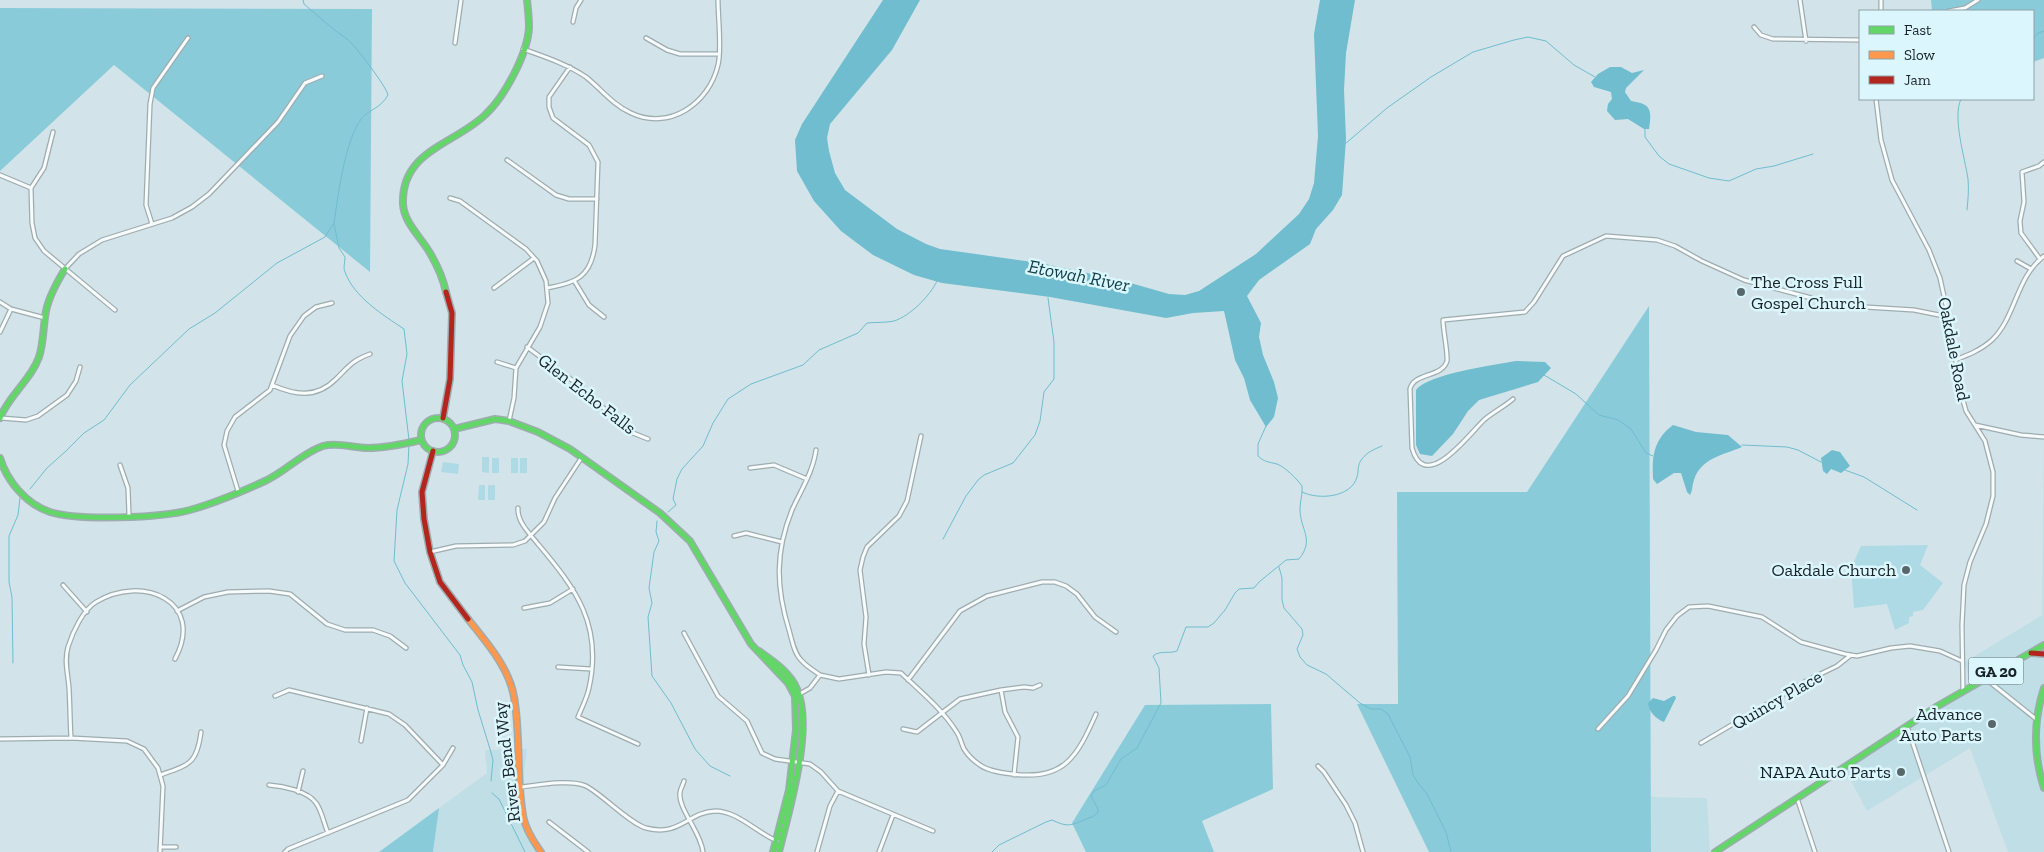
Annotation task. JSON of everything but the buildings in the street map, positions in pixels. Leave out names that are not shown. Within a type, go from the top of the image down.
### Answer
[{"type":"street","points":[[455,43],[462,0]]},
{"type":"street","points":[[443,418],[450,379],[452,313],[443,280],[431,254],[406,218],[403,204],[405,183],[415,163],[486,115],[505,91],[520,62],[529,28],[527,0]]},
{"type":"street","points":[[572,22],[576,8],[581,0]]},
{"type":"street","points":[[523,49],[570,67],[629,112],[644,118],[656,118],[682,113],[704,96],[718,64],[718,0]]},
{"type":"street","points":[[1800,0],[1806,41]]},
{"type":"street","points":[[1954,10],[1965,8],[1978,0]]},
{"type":"street","points":[[1754,28],[1762,35],[1774,39],[1806,41],[1859,40]]},
{"type":"street","points":[[152,224],[146,205],[150,104],[153,88],[188,38]]},
{"type":"street","points":[[646,38],[667,50],[680,54],[718,54]]},
{"type":"street","points":[[547,288],[576,282],[586,272],[594,259],[598,162],[589,146],[553,118],[549,107],[549,97],[570,67]]},
{"type":"street","points":[[80,367],[76,381],[67,395],[38,416],[26,420],[0,418],[9,398],[29,375],[39,358],[45,318],[54,286],[65,269],[79,254],[102,240],[172,218],[209,194],[278,122],[305,83],[322,76]]},
{"type":"street","name":"Oakdale Road","points":[[1876,100],[1882,140],[1892,180],[1929,250],[1940,278],[1949,319],[1954,360],[1966,411],[1985,441],[1990,456],[1994,486],[1986,524],[1969,564],[1964,585],[1963,691]]},
{"type":"street","points":[[53,132],[44,168],[31,188],[32,223],[35,238],[44,251],[115,310]]},
{"type":"street","points":[[507,160],[556,195],[568,199],[597,199]]},
{"type":"street","points":[[2040,259],[2021,233],[2020,221],[2024,202],[2022,172],[2044,162]]},
{"type":"street","points":[[0,175],[31,188]]},
{"type":"street","points":[[450,198],[460,201],[526,249],[534,258],[546,281],[548,304],[540,327],[516,368],[514,398],[509,421]]},
{"type":"street","points":[[1513,399],[1484,420],[1458,448],[1441,461],[1429,465],[1418,460],[1412,448],[1410,389],[1415,381],[1442,368],[1446,361],[1443,320],[1525,312],[1534,302],[1563,256],[1604,236],[1657,240],[1675,246],[1702,261],[1744,280],[1830,303],[1914,310],[1949,319]]},
{"type":"street","points":[[1954,360],[1984,346],[1998,333],[2031,269],[2044,256]]},
{"type":"street","points":[[494,288],[534,258]]},
{"type":"street","points":[[2016,261],[2031,269]]},
{"type":"street","points":[[576,282],[589,305],[604,317]]},
{"type":"street","points":[[0,302],[11,309],[45,318]]},
{"type":"street","points":[[238,491],[224,445],[227,431],[234,417],[270,390],[290,336],[304,316],[316,307],[332,303]]},
{"type":"street","points":[[0,332],[11,309]]},
{"type":"street","name":"Glen Echo Falls","points":[[527,347],[580,386],[628,431],[648,439]]},
{"type":"street","points":[[272,384],[290,393],[305,394],[319,390],[334,381],[356,359],[370,354]]},
{"type":"street","points":[[496,362],[516,368]]},
{"type":"street","points":[[443,418],[454,429],[454,440],[448,449],[444,451],[433,451],[424,445],[421,440],[421,429],[428,421],[443,418]]},
{"type":"street","points":[[454,429],[495,419],[509,421],[538,432],[582,457],[660,513],[690,542],[751,644],[788,674],[803,717],[795,762],[794,791],[773,852]]},
{"type":"street","points":[[1975,425],[2044,437]]},
{"type":"street","points":[[869,674],[864,644],[866,617],[860,570],[862,557],[867,547],[899,516],[907,501],[921,436]]},
{"type":"street","points":[[0,458],[1,465],[13,484],[30,501],[51,513],[72,516],[164,515],[190,510],[272,478],[313,451],[325,446],[386,448],[421,440]]},
{"type":"street","points":[[816,450],[814,463],[792,511],[782,542],[779,578],[780,602],[793,645],[801,661],[820,675],[839,679],[886,672],[901,673],[942,714],[957,732],[964,751],[981,766],[1014,775],[1032,777],[1052,772],[1068,762],[1083,743],[1096,714]]},
{"type":"street","name":"River Bend Way","points":[[433,451],[422,492],[424,519],[430,552],[440,582],[494,653],[506,674],[514,696],[523,816],[532,839],[542,852]]},
{"type":"street","points":[[430,552],[456,546],[513,545],[532,536],[544,522],[555,498],[582,457]]},
{"type":"street","points":[[120,465],[128,488],[129,515]]},
{"type":"street","points":[[750,468],[774,465],[807,479]]},
{"type":"street","points":[[518,508],[517,513],[532,536],[573,589],[590,624],[592,661],[589,688],[578,716],[638,744]]},
{"type":"street","points":[[734,536],[746,533],[782,542]]},
{"type":"street","points":[[908,680],[960,612],[987,596],[1042,582],[1055,582],[1066,586],[1077,594],[1094,617],[1116,632]]},
{"type":"street","points":[[63,585],[87,612]]},
{"type":"street","points":[[524,608],[550,603],[573,589]]},
{"type":"street","points":[[71,738],[66,666],[68,647],[80,619],[96,602],[124,590],[149,591],[170,600],[181,617],[184,637],[175,659]]},
{"type":"street","points":[[177,611],[204,596],[228,592],[267,591],[290,594],[327,624],[345,630],[373,630],[390,636],[406,648]]},
{"type":"street","points":[[1598,729],[1621,706],[1628,696],[1666,630],[1677,616],[1689,608],[1708,606],[1762,618],[1801,642],[1852,655],[1866,655],[1891,648],[1910,646],[1940,652],[1962,661]]},
{"type":"street","points":[[684,634],[718,696],[747,721],[762,752],[775,759],[810,764],[821,772],[838,791],[933,831]]},
{"type":"street","name":"GA 20","points":[[1715,852],[1906,726],[2044,645]]},
{"type":"street","name":"GA 20","points":[[2031,653],[2044,654]]},
{"type":"street","name":"Quincy Place","points":[[1701,743],[1806,681],[1837,666],[1852,655]]},
{"type":"street","points":[[558,667],[591,669]]},
{"type":"street","points":[[797,696],[810,688],[820,675]]},
{"type":"street","points":[[1985,678],[2036,719]]},
{"type":"street","points":[[903,729],[917,732],[960,699],[1001,690],[1024,687],[1033,688],[1040,685]]},
{"type":"street","points":[[2044,688],[2036,719],[2034,747],[2044,788]]},
{"type":"street","points":[[275,696],[288,690],[389,714],[405,725],[443,765]]},
{"type":"street","points":[[1001,690],[1005,712],[1018,737],[1014,775]]},
{"type":"street","points":[[361,741],[367,708]]},
{"type":"street","points":[[1906,726],[1949,852]]},
{"type":"street","points":[[160,775],[183,767],[192,760],[199,749],[202,732]]},
{"type":"street","points":[[0,739],[71,738],[127,741],[144,749],[158,768],[164,786],[160,850],[176,847]]},
{"type":"street","points":[[285,852],[408,800],[443,765],[453,748]]},
{"type":"street","points":[[1318,766],[1346,805],[1355,823],[1363,852]]},
{"type":"street","points":[[298,792],[303,771]]},
{"type":"street","points":[[684,781],[680,792],[681,802],[702,844],[703,852]]},
{"type":"street","points":[[521,787],[572,783],[586,786],[643,827],[655,830],[672,829],[702,814],[716,811],[733,815],[778,841]]},
{"type":"street","points":[[270,785],[308,795],[316,803],[328,833]]},
{"type":"street","points":[[817,852],[830,806],[838,791]]},
{"type":"street","points":[[1797,798],[1815,852]]},
{"type":"street","points":[[879,852],[893,814]]},
{"type":"street","points":[[549,822],[588,852]]},
{"type":"street","points":[[778,841],[778,852]]},
{"type":"shaded area","points":[[1931,0],[2044,0],[2044,58],[2034,62],[2034,10],[1932,10]]},
{"type":"shaded area","points":[[0,8],[372,9],[370,272],[114,65],[0,171]]},
{"type":"shaded area","points":[[1649,306],[1651,852],[1429,852],[1357,704],[1398,704],[1397,492],[1527,492]]},
{"type":"shaded area","points":[[2044,438],[2044,852],[2008,852],[1970,748],[1867,811],[1843,766],[1970,685],[1965,662],[2042,615]]},
{"type":"shaded area","points":[[482,457],[489,457],[489,473],[482,472]]},
{"type":"shaded area","points":[[492,458],[499,458],[499,473],[492,473]]},
{"type":"shaded area","points":[[511,458],[518,458],[518,473],[511,473]]},
{"type":"shaded area","points":[[520,458],[527,458],[527,473],[520,473]]},
{"type":"shaded area","points":[[443,462],[459,464],[458,474],[441,472]]},
{"type":"shaded area","points":[[479,485],[485,485],[485,500],[478,500]]},
{"type":"shaded area","points":[[488,485],[495,485],[495,500],[488,500]]},
{"type":"shaded area","points":[[1928,545],[1920,565],[1943,583],[1923,610],[1913,612],[1913,616],[1909,617],[1909,623],[1895,630],[1887,604],[1854,608],[1851,568],[1861,546]]},
{"type":"shaded area","points":[[1271,704],[1273,789],[1202,821],[1214,852],[1086,852],[1072,823],[1145,705]]},
{"type":"shaded area","points":[[527,749],[522,794],[525,826],[538,852],[433,852],[439,808],[487,773],[485,750]]},
{"type":"shaded area","points":[[1651,797],[1707,798],[1710,852],[1651,852]]},
{"type":"shaded area","points":[[439,808],[433,852],[379,852]]},
{"type":"water","name":"Etowah River","points":[[883,0],[920,0],[892,50],[830,124],[827,138],[829,151],[835,173],[845,190],[897,229],[940,249],[1040,263],[1120,280],[1169,294],[1185,295],[1199,291],[1256,254],[1299,214],[1309,199],[1314,183],[1318,136],[1314,34],[1320,0],[1355,0],[1346,53],[1344,90],[1346,139],[1342,195],[1333,210],[1316,229],[1310,244],[1259,280],[1247,296],[1261,323],[1259,337],[1263,355],[1278,398],[1274,417],[1266,427],[1250,400],[1244,378],[1235,360],[1224,311],[1193,313],[1166,318],[1050,297],[942,283],[914,275],[873,255],[841,231],[814,201],[797,171],[795,140],[802,124]]},
{"type":"water","points":[[1610,67],[1621,67],[1632,73],[1644,70],[1626,88],[1625,92],[1631,101],[1643,104],[1649,109],[1649,129],[1644,129],[1628,119],[1615,120],[1607,111],[1608,104],[1612,99],[1611,92],[1594,87],[1591,82],[1598,74]]},
{"type":"water","points":[[1516,361],[1545,362],[1551,368],[1538,382],[1479,400],[1468,411],[1453,434],[1432,456],[1420,454],[1416,445],[1416,390],[1423,384],[1447,375]]},
{"type":"water","points":[[1673,425],[1696,432],[1728,435],[1742,447],[1707,462],[1697,473],[1690,495],[1687,492],[1681,473],[1674,473],[1657,484],[1653,479],[1655,449],[1661,437]]},
{"type":"water","points":[[1832,450],[1840,452],[1850,466],[1841,473],[1831,469],[1827,474],[1823,471],[1821,458]]},
{"type":"water","points":[[1673,696],[1676,698],[1664,722],[1653,715],[1648,703],[1653,698],[1664,701]]},
{"type":"waterway","points":[[30,489],[47,468],[84,433],[104,420],[130,385],[189,329],[215,313],[277,263],[325,237],[334,223],[343,168],[356,127],[362,118],[379,106],[388,95],[376,75],[351,43],[304,4],[303,0]]},
{"type":"waterway","points":[[2034,38],[2038,33],[2044,31]]},
{"type":"waterway","points":[[1345,144],[1387,108],[1431,77],[1473,52],[1514,40],[1528,37],[1546,41],[1574,65],[1595,77]]},
{"type":"waterway","points":[[1961,100],[1958,127],[1968,179],[1967,210]]},
{"type":"waterway","points":[[1645,129],[1645,137],[1659,156],[1669,164],[1709,178],[1729,181],[1756,169],[1774,166],[1813,154]]},
{"type":"waterway","points":[[334,224],[339,248],[345,257],[344,270],[349,281],[370,305],[404,329],[407,354],[402,381],[409,440]]},
{"type":"waterway","points":[[668,512],[676,505],[673,499],[677,479],[682,469],[703,446],[713,423],[728,399],[751,384],[803,365],[819,350],[858,333],[867,323],[891,322],[906,315],[930,293],[937,281]]},
{"type":"waterway","points":[[943,539],[966,496],[978,480],[984,475],[1013,463],[1035,435],[1040,421],[1044,392],[1054,379],[1054,342],[1048,298]]},
{"type":"waterway","points":[[1544,375],[1576,394],[1599,415],[1618,420],[1631,429],[1646,453],[1653,456]]},
{"type":"waterway","points":[[992,852],[999,845],[1046,822],[1052,820],[1065,825],[1072,824],[1096,814],[1098,809],[1091,796],[1094,791],[1106,785],[1121,759],[1137,748],[1161,703],[1159,668],[1153,656],[1159,653],[1177,651],[1186,627],[1208,627],[1225,610],[1239,589],[1254,588],[1286,560],[1299,559],[1304,552],[1306,534],[1300,509],[1302,486],[1284,468],[1265,461],[1258,456],[1258,444],[1266,426]]},
{"type":"waterway","points":[[409,444],[408,464],[397,510],[394,561],[405,583],[460,655],[472,682],[493,760],[491,781]]},
{"type":"waterway","points":[[1742,445],[1787,447],[1798,450],[1821,462]]},
{"type":"waterway","points":[[1302,492],[1309,495],[1325,496],[1341,493],[1348,489],[1354,484],[1360,461],[1369,453],[1382,446]]},
{"type":"waterway","points":[[1845,470],[1864,477],[1917,510]]},
{"type":"waterway","points":[[13,663],[9,536],[18,515],[20,498]]},
{"type":"waterway","points":[[657,521],[656,532],[659,541],[654,552],[649,588],[652,603],[648,617],[652,676],[671,703],[695,749],[710,766],[730,776]]},
{"type":"waterway","points":[[1279,567],[1282,578],[1284,608],[1302,629],[1303,635],[1297,649],[1300,657],[1307,665],[1326,674],[1360,703],[1371,709],[1381,709],[1388,714],[1410,757],[1413,775],[1427,794],[1446,832],[1451,852]]},
{"type":"waterway","points":[[492,793],[499,799],[525,852]]},
{"type":"traffic: fast","points":[[446,292],[433,258],[406,217],[403,204],[405,186],[411,171],[420,160],[474,124],[486,114],[501,96],[514,74],[525,49],[529,27],[527,0]]},
{"type":"traffic: fast","points":[[0,418],[9,402],[31,373],[39,357],[47,305],[65,269]]},
{"type":"traffic: fast","points":[[438,418],[445,419],[450,423],[454,428],[455,435],[454,442],[450,447],[445,451],[438,452],[431,451],[426,447],[422,442],[421,435],[422,428],[426,423],[431,419],[438,418]]},
{"type":"traffic: fast","points":[[454,429],[495,419],[509,421],[538,432],[570,449],[660,513],[690,541],[751,644],[788,683],[795,696],[796,730],[789,790],[773,852]]},
{"type":"traffic: fast","points":[[0,458],[7,475],[19,491],[33,503],[50,512],[80,517],[140,517],[177,513],[228,497],[272,477],[308,453],[323,446],[375,448],[421,440]]},
{"type":"traffic: fast","points":[[1715,852],[1936,707],[2044,645]]},
{"type":"traffic: fast","points":[[759,651],[781,667],[790,677],[797,689],[802,706],[803,725],[798,770],[779,852]]},
{"type":"traffic: fast","points":[[2044,688],[2036,726],[2036,750],[2044,788]]},
{"type":"traffic: slow","points":[[468,619],[496,655],[511,686],[516,711],[523,815],[530,834],[541,852]]},
{"type":"traffic: jam","points":[[443,418],[450,379],[452,313],[446,292]]},
{"type":"traffic: jam","points":[[433,451],[422,492],[424,519],[430,552],[440,582],[468,619]]},
{"type":"traffic: jam","points":[[2031,653],[2044,654]]},
{"type":"place","name":"The Cross Full Gospel Church","points":[[1741,292]]},
{"type":"place","name":"Oakdale Church","points":[[1906,570]]},
{"type":"place","name":"Advance Auto Parts","points":[[1992,724]]},
{"type":"place","name":"NAPA Auto Parts","points":[[1901,772]]}]
